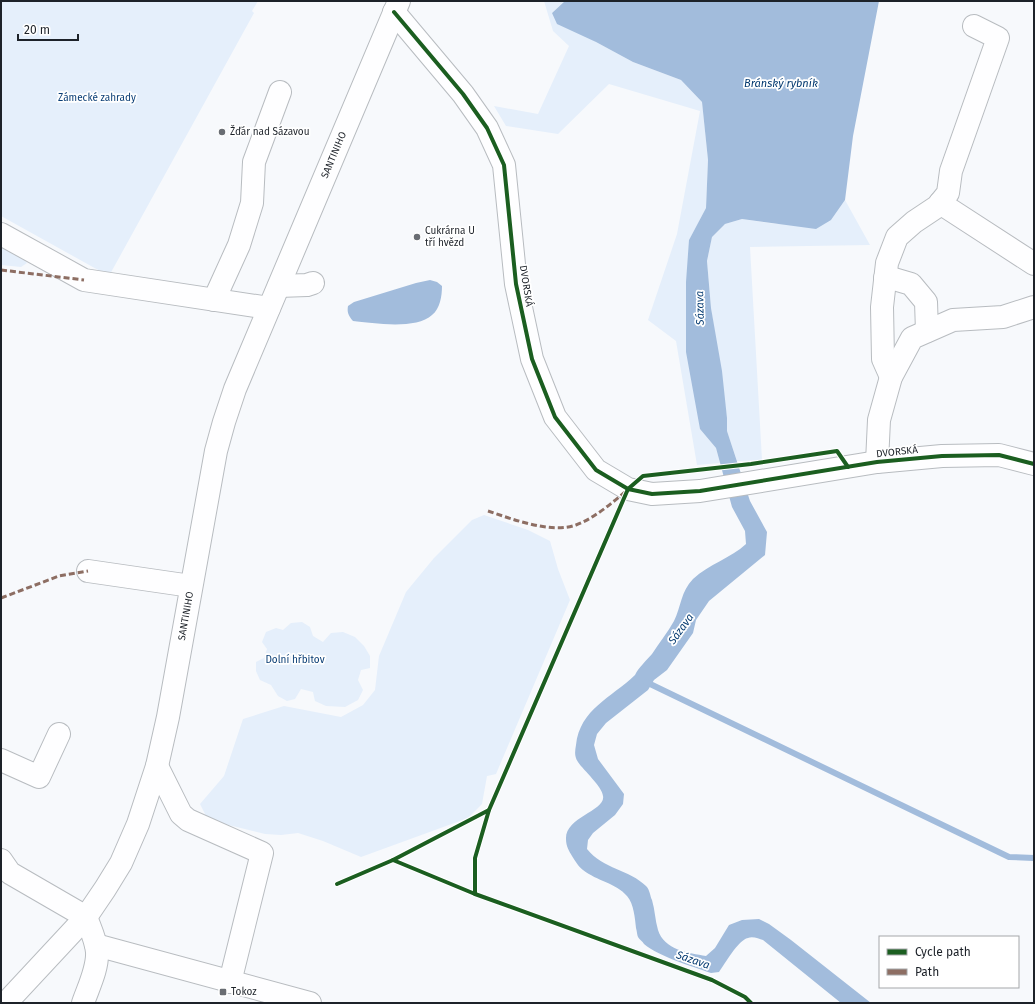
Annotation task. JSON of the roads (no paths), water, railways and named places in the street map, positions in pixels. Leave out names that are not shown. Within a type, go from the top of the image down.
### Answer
[{"type":"street","name":"SANTINIHO","points":[[6,1003],[86,917],[109,882],[130,842],[149,795],[168,717],[216,451],[224,422],[235,389],[397,7]]},
{"type":"street","name":"DVORSKÁ","points":[[397,7],[487,128],[504,165],[516,284],[532,359],[555,417],[596,470],[628,489],[652,494],[700,491],[878,462],[942,456],[999,455],[1034,464]]},
{"type":"street","points":[[891,377],[883,359],[882,307],[887,263],[897,237],[914,222],[938,206],[948,193],[951,171],[998,38],[974,26]]},
{"type":"street","points":[[214,300],[239,245],[252,204],[254,162],[280,92]]},
{"type":"street","points":[[940,203],[1034,264]]},
{"type":"street","points":[[1,234],[84,280],[269,308]]},
{"type":"street","points":[[885,278],[894,278],[911,284],[926,302],[927,331]]},
{"type":"street","points":[[279,286],[307,285],[313,283]]},
{"type":"street","points":[[878,462],[880,420],[891,377],[912,338],[953,320],[1003,317],[1034,306]]},
{"type":"street","points":[[88,571],[191,586]]},
{"type":"street","points":[[1,760],[39,777],[59,734]]},
{"type":"street","points":[[157,766],[181,814],[188,820],[262,853],[230,982]]},
{"type":"street","points":[[1,860],[10,873],[86,917],[96,945],[97,954],[96,963],[83,1003]]},
{"type":"street","points":[[96,945],[230,982],[278,999],[310,1003]]},
{"type":"water","name":"Bránský rybník","points":[[565,1],[879,1],[853,136],[845,200],[831,220],[816,229],[742,219],[725,224],[712,237],[707,261],[711,308],[722,371],[727,431],[750,501],[767,532],[765,555],[709,601],[696,620],[693,633],[667,670],[654,680],[648,690],[606,723],[597,734],[594,745],[598,759],[624,794],[623,804],[615,815],[593,833],[588,840],[587,849],[593,856],[632,876],[646,886],[652,900],[658,930],[661,937],[671,946],[685,952],[706,956],[715,948],[729,925],[742,920],[759,919],[769,924],[791,940],[871,1003],[841,1003],[763,940],[752,937],[740,943],[719,972],[711,973],[658,953],[644,944],[638,937],[633,907],[627,896],[612,885],[588,874],[583,870],[576,862],[567,846],[567,831],[578,820],[598,806],[602,801],[603,796],[600,788],[576,758],[576,745],[584,722],[598,705],[635,675],[652,654],[674,621],[686,589],[693,579],[746,544],[745,531],[732,507],[716,448],[700,429],[686,352],[686,282],[689,240],[706,208],[708,160],[702,102],[681,80],[633,62],[596,42],[557,24],[552,13]]},
{"type":"water","points":[[430,280],[437,282],[442,286],[442,294],[437,309],[425,320],[416,323],[383,324],[353,321],[349,315],[348,306],[354,302]]},
{"type":"waterway","points":[[646,682],[1009,857],[1034,858]]},
{"type":"place","name":"Žďár nad Sázavou","points":[[222,132]]},
{"type":"place","name":"Cukrárna U tří hvězd","points":[[417,237]]},
{"type":"place","name":"Tokoz","points":[[223,992]]},
{"type":"park label","name":"Zámecké zahrady","points":[[97,98]]},
{"type":"park label","name":"Dolní hřbitov","points":[[295,660]]},
{"type":"water label","name":"Sázava","points":[[700,308]]},
{"type":"water label","name":"Sázava","points":[[681,629]]},
{"type":"water label","name":"Sázava","points":[[693,960]]}]
